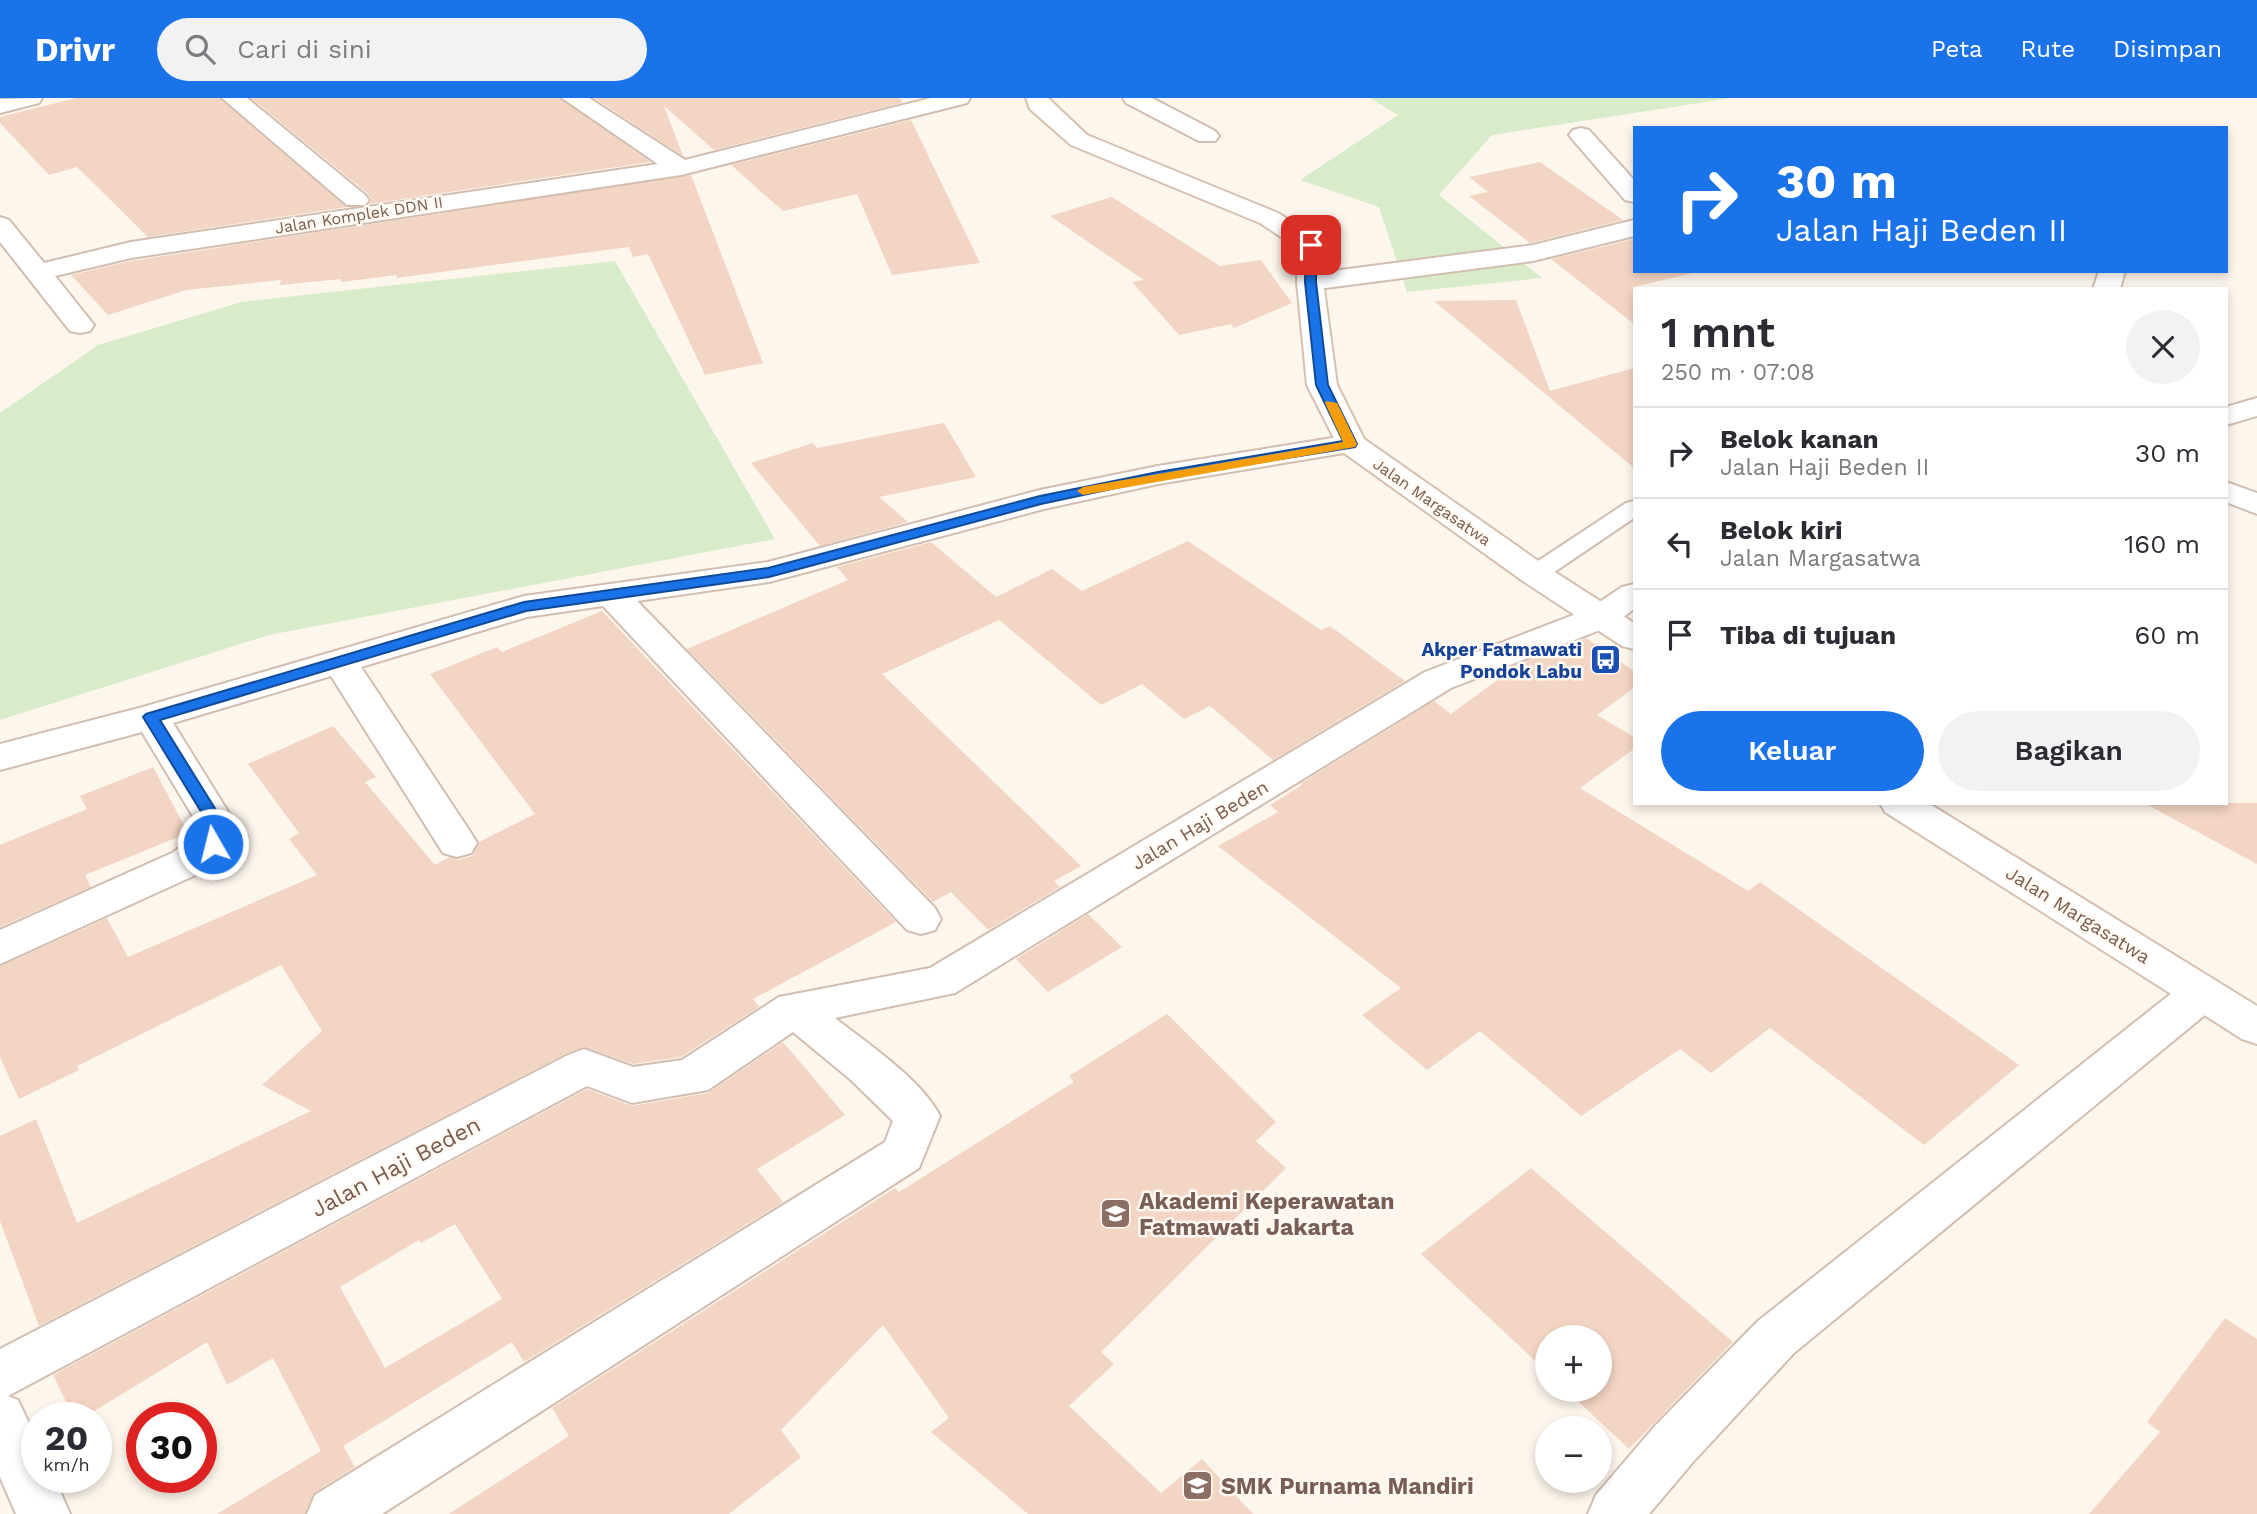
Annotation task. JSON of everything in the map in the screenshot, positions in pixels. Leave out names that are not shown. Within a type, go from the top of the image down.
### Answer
[{"type":"street","points":[[0,106],[32,98]]},
{"type":"street","name":"Jalan Komplek DDN II","points":[[233,98],[356,200]]},
{"type":"street","points":[[573,98],[681,168]]},
{"type":"street","name":"Jalan Komplek DDN II","points":[[39,272],[131,250],[681,168],[959,98]]},
{"type":"street","name":"Jalan Margasatwa","points":[[1037,98],[1038,104],[1079,139],[1269,218],[1311,245],[1310,282],[1322,385],[1351,444],[1535,574],[1633,637]]},
{"type":"street","points":[[1134,98],[1207,136]]},
{"type":"street","points":[[1581,135],[1633,194]]},
{"type":"street","points":[[0,225],[80,325]]},
{"type":"street","points":[[1310,282],[1533,253],[1633,228]]},
{"type":"street","points":[[2228,415],[2257,407]]},
{"type":"street","points":[[0,757],[151,717],[524,607],[769,572],[1040,500],[1158,475],[1351,444]]},
{"type":"street","points":[[2228,492],[2257,504]]},
{"type":"street","points":[[611,594],[921,919]]},
{"type":"street","name":"Jalan Haji Beden","points":[[0,1375],[584,1068],[632,1085],[692,1077],[794,1009],[940,982],[1438,680],[1601,617],[1633,595]]},
{"type":"street","points":[[339,660],[457,843]]},
{"type":"street","points":[[0,948],[186,863],[213,844],[216,823],[151,717]]},
{"type":"street","name":"Jalan Margasatwa","points":[[1902,805],[2257,1027]]},
{"type":"street","points":[[1615,1514],[1674,1444],[1776,1337],[2202,993]]},
{"type":"street","points":[[334,1514],[903,1154],[917,1116],[867,1068],[794,1009]]},
{"type":"street","points":[[0,1417],[43,1514]]},
{"type":"lane","points":[[1535,574],[1633,509]]},
{"type":"green space","points":[[1370,98],[1731,98],[1492,135],[1439,195],[1542,278],[1407,292],[1379,207],[1300,180],[1398,115]]},
{"type":"green space","points":[[615,261],[775,539],[269,635],[0,720],[0,413],[98,345],[241,302]]},
{"type":"building","points":[[76,98],[219,98],[347,207],[148,237],[77,167],[49,175],[0,123],[0,117]]},
{"type":"building","points":[[251,98],[559,98],[651,162],[369,204],[372,200],[367,193]]},
{"type":"building","points":[[594,98],[900,98],[902,103],[714,150],[664,106],[683,156]]},
{"type":"building","points":[[911,120],[980,263],[892,275],[857,194],[783,211],[731,165]]},
{"type":"building","points":[[1540,162],[1623,220],[1530,243],[1469,196],[1488,192],[1469,177]]},
{"type":"building","points":[[691,175],[763,363],[705,375],[648,254],[633,257],[629,247],[396,278],[397,275],[341,282],[341,279],[280,285],[281,280],[186,290],[108,315],[71,275],[131,261]]},
{"type":"building","points":[[1112,197],[1220,266],[1261,260],[1292,303],[1234,328],[1231,324],[1179,335],[1132,282],[1144,280],[1050,216]]},
{"type":"building","points":[[1633,239],[1633,273],[1692,273],[1633,287],[1633,323],[1551,259]]},
{"type":"building","points":[[1516,300],[1550,391],[1633,368],[1633,467],[1434,301]]},
{"type":"building","points":[[944,423],[976,477],[879,497],[908,522],[820,546],[751,463],[813,443],[817,448]]},
{"type":"building","points":[[1188,541],[1321,630],[1330,626],[1405,681],[1273,760],[1210,706],[1184,719],[1142,684],[1101,705],[999,620],[882,674],[1081,866],[1054,881],[1060,887],[988,930],[951,892],[933,902],[687,649],[848,580],[837,567],[931,542],[996,597],[1052,569],[1082,591]]},
{"type":"building","points":[[602,611],[896,922],[753,999],[759,1007],[681,1057],[633,1064],[585,1047],[567,1053],[39,1326],[0,1221],[0,1136],[36,1119],[77,1223],[311,1111],[262,1085],[322,1031],[281,965],[77,1066],[79,1070],[19,1099],[0,1057],[0,966],[107,918],[128,957],[317,875],[289,839],[299,833],[248,764],[333,726],[376,777],[365,782],[435,865],[449,857],[458,860],[472,856],[479,842],[535,814],[430,674],[497,647],[502,652]]},
{"type":"building","points":[[1586,638],[1633,670],[1633,689],[1597,715],[1633,736],[1633,750],[1580,788],[1748,891],[1760,882],[2019,1065],[1924,1145],[1770,1028],[1711,1073],[1680,1049],[1581,1116],[1480,1031],[1427,1070],[1362,1015],[1401,988],[1218,846],[1278,812],[1270,805],[1302,785],[1300,784],[1434,701],[1451,714],[1519,664]]},
{"type":"building","points":[[153,767],[188,833],[85,875],[91,887],[0,927],[0,845],[87,809],[80,796]]},
{"type":"building","points":[[2257,803],[2257,864],[2148,805]]},
{"type":"building","points":[[1088,914],[1122,947],[1048,992],[1016,959]]},
{"type":"building","points":[[1167,1014],[1276,1122],[1256,1141],[1286,1168],[1101,1352],[1114,1364],[1069,1406],[1161,1493],[1202,1459],[1253,1514],[1028,1514],[931,1432],[949,1418],[883,1325],[781,1430],[801,1457],[729,1514],[449,1514],[569,1436],[552,1408],[895,1188],[899,1192],[1074,1082],[1069,1076]]},
{"type":"building","points":[[783,1042],[845,1115],[757,1169],[783,1202],[524,1362],[512,1342],[343,1446],[355,1467],[314,1493],[305,1514],[217,1514],[321,1451],[273,1358],[227,1385],[207,1342],[109,1402],[66,1402],[53,1375],[587,1089],[632,1106],[708,1093]],"holes":[[[455,1224],[502,1299],[385,1368],[340,1287],[419,1240],[421,1243]]]},
{"type":"building","points":[[1531,1168],[1733,1342],[1629,1449],[1612,1433],[1612,1416],[1594,1416],[1579,1402],[1612,1402],[1612,1325],[1535,1325],[1535,1361],[1421,1254]]},
{"type":"building","points":[[2225,1318],[2257,1339],[2257,1514],[2089,1514],[2160,1432],[2147,1422]]},
{"type":"slow traffic","points":[[1083,491],[1158,475],[1351,444],[1331,403]]},
{"type":"place","name":"Akper Fatmawati Pondok Labu","points":[[1605,660]]},
{"type":"place","name":"Akademi Keperawatan Fatmawati Jakarta","points":[[1116,1214]]},
{"type":"place","name":"SMK Purnama Mandiri","points":[[1198,1486]]},
{"type":"route","points":[[213,844],[216,823],[151,717],[524,607],[769,572],[1040,500],[1158,475],[1351,444],[1322,385],[1310,282],[1311,245]]}]
